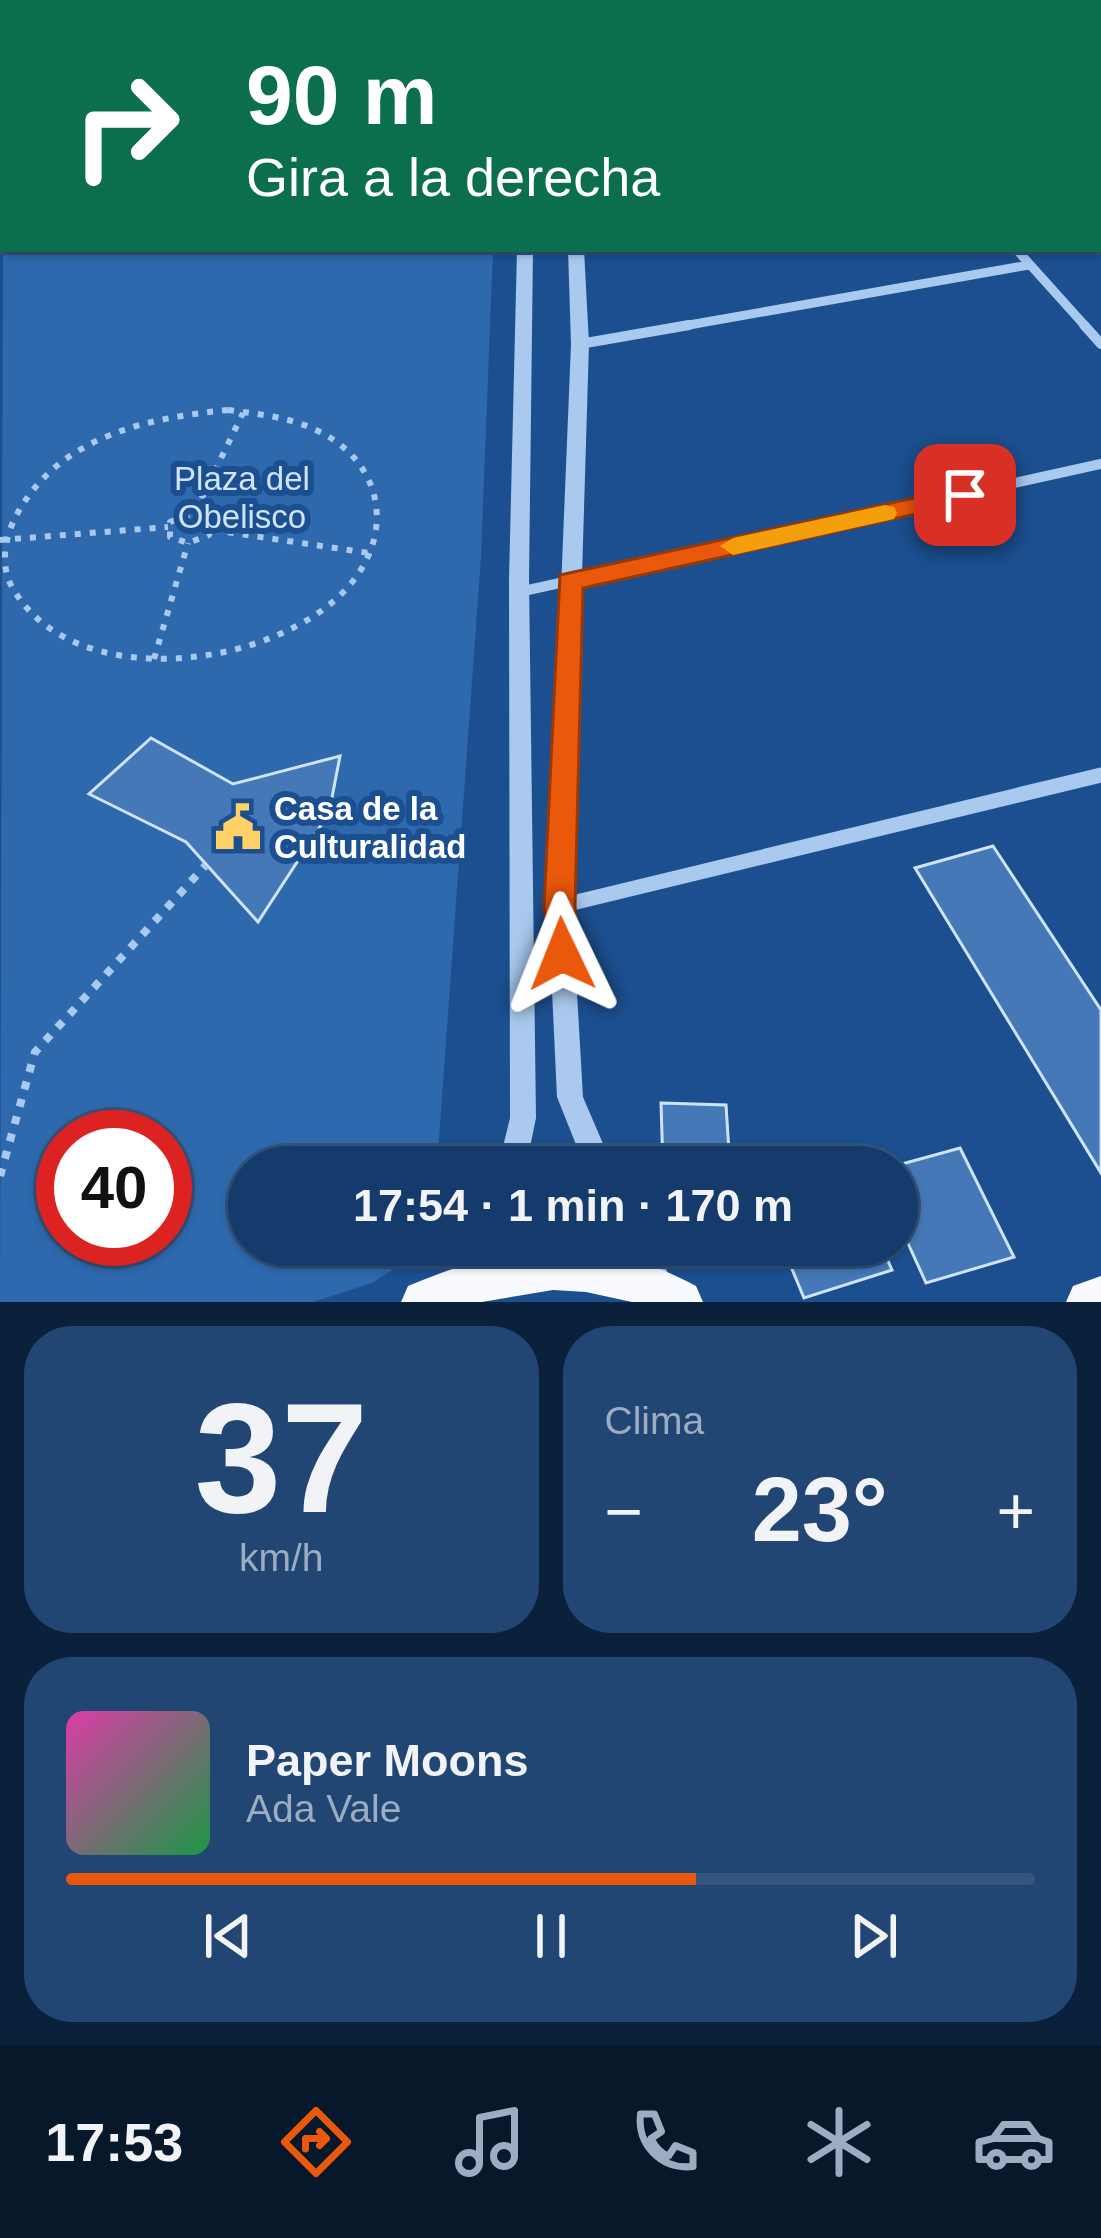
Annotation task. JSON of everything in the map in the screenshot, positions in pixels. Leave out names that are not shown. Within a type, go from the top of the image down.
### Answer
[{"type":"highway","points":[[443,1287],[529,1268],[597,1271],[672,1296]]},
{"type":"highway","points":[[1088,1302],[1101,1298]]},
{"type":"street","points":[[517,1146],[523,1118],[519,592],[525,252]]},
{"type":"street","points":[[576,252],[580,344],[560,906],[570,1097],[590,1146]]},
{"type":"street","points":[[1018,252],[1101,344]]},
{"type":"street","points":[[580,344],[1029,265]]},
{"type":"street","points":[[519,592],[1101,464]]},
{"type":"street","points":[[560,906],[1101,775]]},
{"type":"street","points":[[651,1266],[672,1296]]},
{"type":"path","points":[[195,512],[244,412]]},
{"type":"path","points":[[244,412],[280,417],[325,434],[359,460],[378,494],[381,532],[364,571],[329,608],[279,637],[218,655],[154,659],[89,648],[39,621],[10,583],[2,540],[22,498],[58,460],[109,432],[167,415],[244,412]]},
{"type":"path","points":[[2,540],[168,527],[175,518],[195,512],[208,516],[213,530]]},
{"type":"path","points":[[168,527],[170,537],[188,543],[213,530]]},
{"type":"path","points":[[213,530],[371,554]]},
{"type":"path","points":[[154,659],[188,543]]},
{"type":"path","points":[[0,1176],[34,1052],[206,865]]},
{"type":"green space","name":"Plaza del Obelisco","points":[[3,252],[493,252],[481,557],[439,1146],[228,1146],[228,1266],[398,1266],[372,1283],[313,1302],[0,1302]]},
{"type":"building","name":"Casa de la Culturalidad","points":[[151,738],[233,784],[340,756],[329,813],[258,922],[186,842],[89,794]]},
{"type":"building","points":[[993,846],[1101,1010],[1101,1173],[915,868]]},
{"type":"building","points":[[661,1103],[726,1105],[729,1146],[662,1146]]},
{"type":"building","points":[[960,1148],[1014,1257],[926,1283],[918,1265],[918,1160]]},
{"type":"building","points":[[791,1266],[890,1266],[892,1270],[804,1298]]},
{"type":"slow traffic","points":[[733,546],[885,513]]},
{"type":"place","name":"Casa de la Culturalidad","points":[[238,827]]},
{"type":"route","points":[[562,954],[570,582],[965,495]]}]
